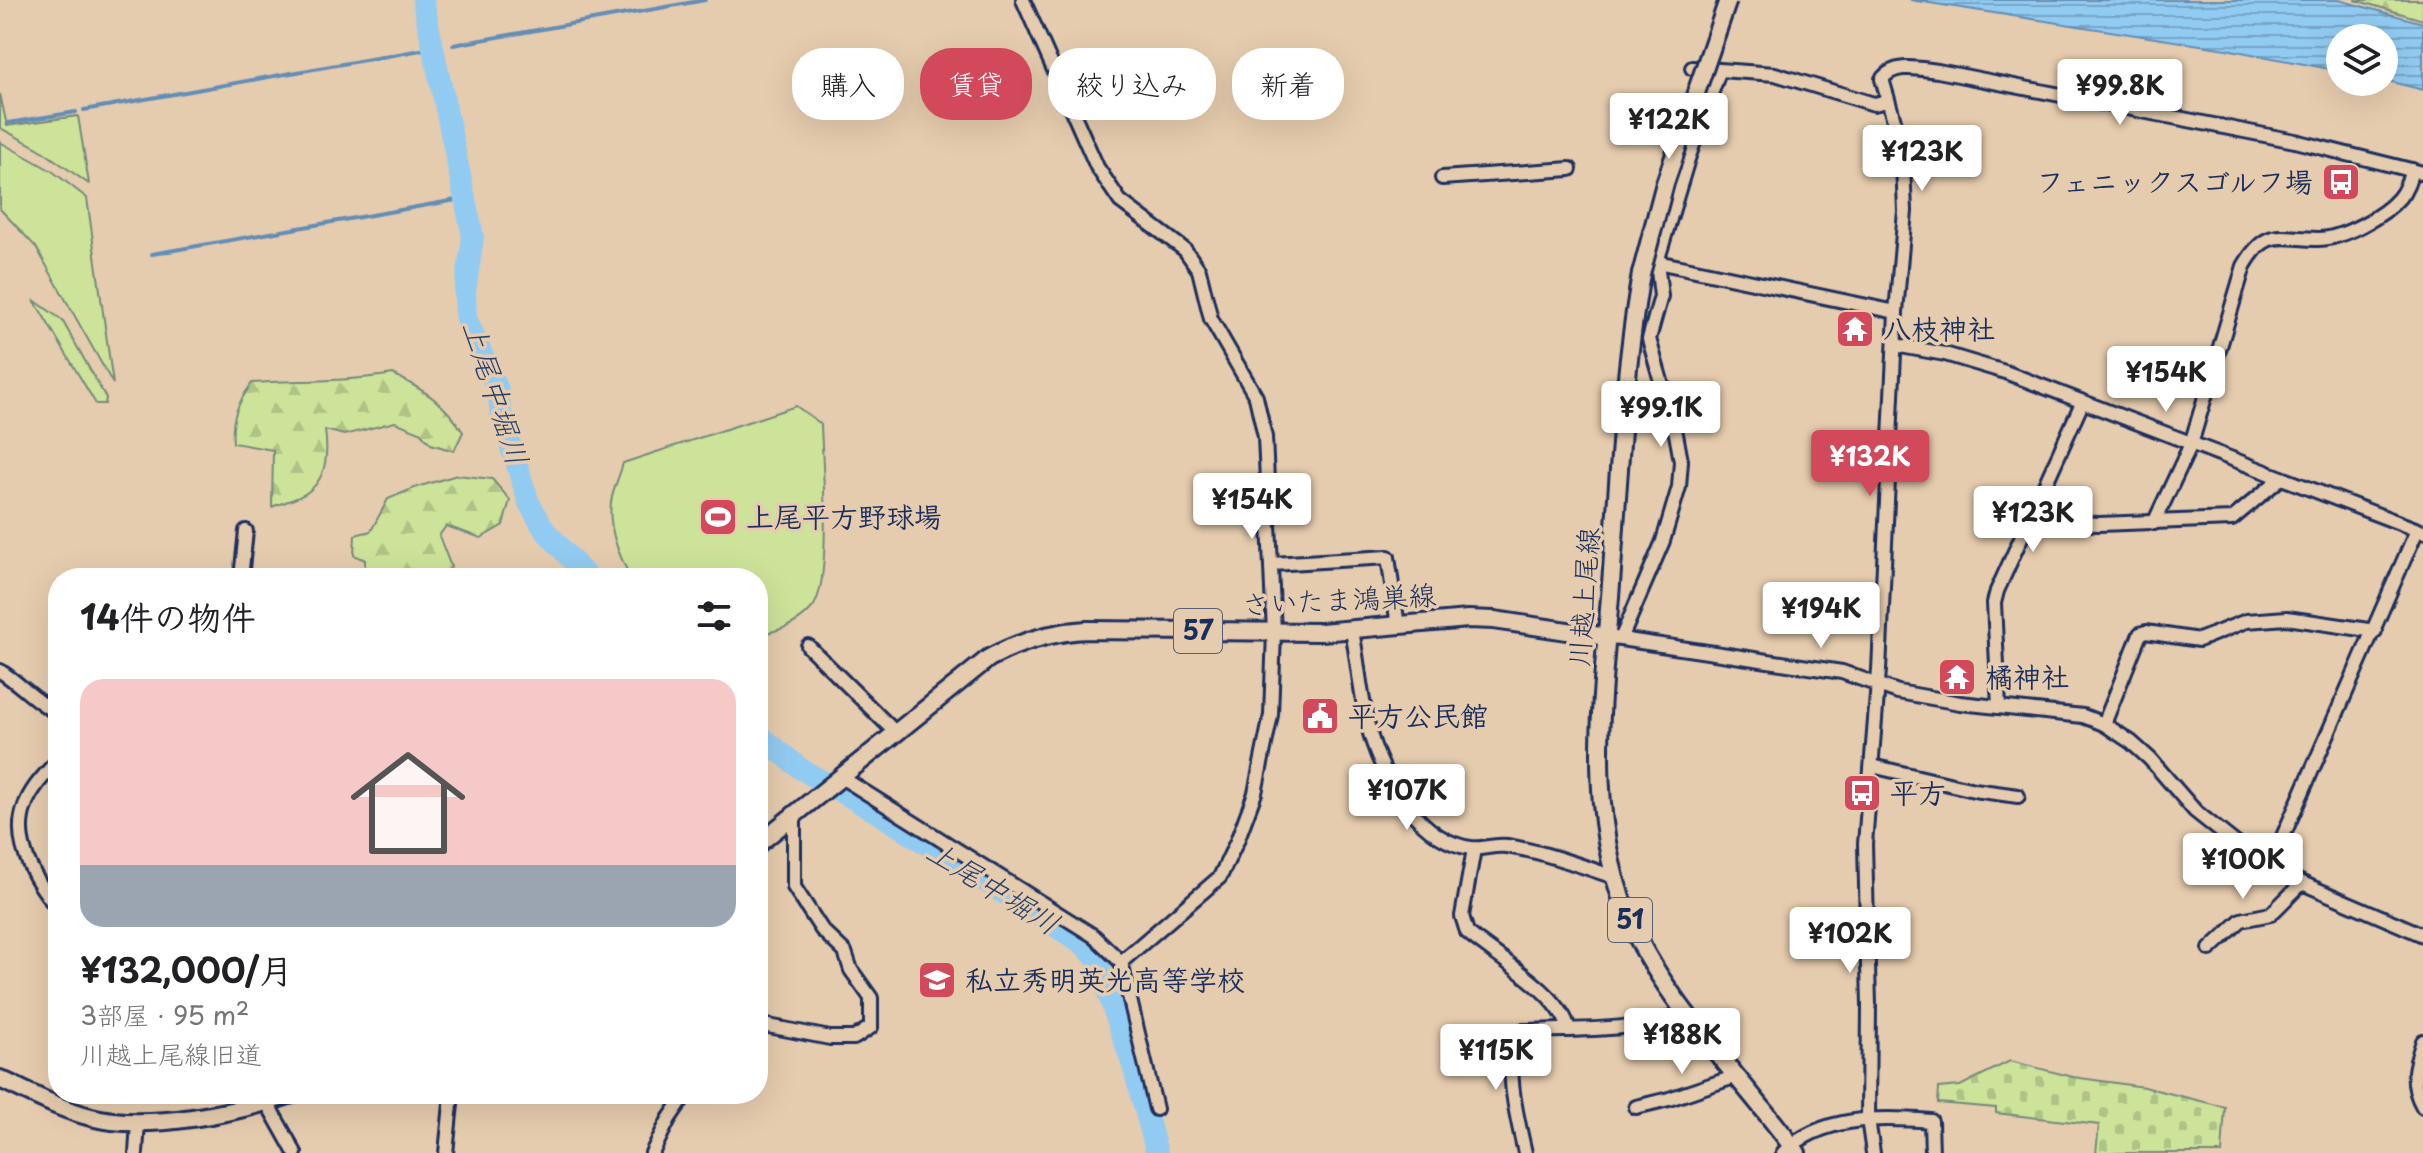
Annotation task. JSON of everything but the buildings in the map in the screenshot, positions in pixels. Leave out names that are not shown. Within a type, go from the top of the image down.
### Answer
[{"type":"main road","name":"川越上尾線","points":[[1728,0],[1665,183],[1641,274],[1625,387],[1614,638],[1599,760],[1604,839],[1633,928],[1646,953],[1688,1013],[1791,1150]]},
{"type":"main road","name":"さいたま鴻巣線","points":[[768,836],[989,658],[1034,638],[1086,630],[1352,631],[1468,619],[1614,638]]},
{"type":"main road","points":[[0,1079],[48,1100]]},
{"type":"main road","points":[[58,1104],[106,1121],[138,1122],[175,1119],[245,1104]]},
{"type":"street","points":[[1023,0],[1097,167],[1120,201],[1185,250],[1199,270],[1211,319],[1256,397],[1266,449],[1274,632],[1271,715],[1255,793],[1220,877],[1121,962]]},
{"type":"street","points":[[1692,68],[1775,74],[1874,104],[1888,101]]},
{"type":"street","points":[[1873,1153],[1868,1119],[1865,869],[1878,686],[1896,312],[1905,211],[1900,141],[1882,79],[1887,72],[1915,68],[1938,71],[2295,141],[2418,172],[2398,199],[2367,223],[2332,237],[2283,236],[2268,239],[2257,247],[2244,266],[2191,444],[2154,523]]},
{"type":"street","points":[[1719,72],[1657,262],[1661,296],[1649,339],[1673,419],[1681,472],[1679,487],[1663,541],[1614,638],[1827,670],[1856,676],[1898,692],[1999,707],[2066,712],[2104,724],[2150,759],[2213,828],[2270,866],[2423,935]]},
{"type":"street","points":[[1442,178],[1570,169]]},
{"type":"street","points":[[1657,262],[1896,312]]},
{"type":"street","points":[[1895,345],[1945,354],[2005,372],[2420,531],[2270,866]]},
{"type":"street","points":[[1999,707],[1994,603],[2082,403]]},
{"type":"street","points":[[2033,511],[2076,523],[2232,519],[2281,478]]},
{"type":"street","points":[[242,568],[246,531]]},
{"type":"street","points":[[1272,564],[1388,557],[1398,626]]},
{"type":"street","points":[[2104,724],[2140,634],[2146,632],[2199,640],[2246,621],[2287,618],[2375,631]]},
{"type":"street","points":[[1352,631],[1371,737],[1384,770],[1429,829],[1450,841],[1474,849],[1484,845],[1509,846],[1614,877]]},
{"type":"street","points":[[808,646],[896,733]]},
{"type":"street","points":[[0,671],[48,707]]},
{"type":"street","points":[[1872,766],[1974,790],[2018,796]]},
{"type":"street","points":[[48,773],[32,793],[21,820],[21,839],[26,856],[48,892]]},
{"type":"street","points":[[833,783],[1094,936],[1121,962],[1156,1109]]},
{"type":"street","points":[[768,1026],[830,1038],[854,1038],[871,1027],[871,998],[851,970],[845,952],[822,930],[794,887],[794,814]]},
{"type":"street","points":[[1474,849],[1462,916],[1467,932],[1549,995],[1567,1018],[1569,1030]]},
{"type":"street","points":[[2210,949],[2241,920],[2271,914],[2302,883]]},
{"type":"street","points":[[1525,1153],[1516,1111],[1512,1068],[1517,1034],[1523,1031],[1624,1027],[1664,1022],[1688,1013]]},
{"type":"street","points":[[2423,1041],[2413,1070],[2415,1090],[2423,1107]]},
{"type":"street","points":[[1636,1107],[1737,1076]]},
{"type":"street","points":[[261,1104],[295,1153]]},
{"type":"street","points":[[446,1153],[451,1104]]},
{"type":"street","points":[[652,1153],[678,1104]]},
{"type":"street","points":[[1791,1150],[1810,1131],[1868,1119],[1931,1121],[1932,1153]]},
{"type":"street","points":[[136,1153],[138,1122]]},
{"type":"green space","points":[[2355,0],[2423,0],[2423,20]]},
{"type":"green space","points":[[0,94],[7,126],[78,116],[89,184],[38,148],[0,128]]},
{"type":"green space","points":[[0,142],[52,171],[87,198],[113,384],[36,247],[0,209]]},
{"type":"green space","points":[[34,300],[62,320],[106,398],[105,404],[96,404]]},
{"type":"green space","points":[[393,374],[433,398],[449,413],[463,432],[454,451],[431,444],[420,432],[395,422],[344,435],[325,430],[325,463],[320,479],[301,496],[272,507],[273,450],[233,443],[236,412],[252,383],[341,380]]},
{"type":"green space","name":"上尾平方野球場","points":[[796,406],[821,424],[824,549],[818,595],[812,608],[800,619],[768,632],[768,568],[627,568],[611,521],[612,497],[623,463]]},
{"type":"green space","points":[[457,475],[492,479],[510,500],[503,525],[481,538],[446,526],[439,536],[451,568],[365,568],[365,560],[354,555],[355,535],[371,531],[388,499]]},
{"type":"green space","points":[[2010,1061],[2073,1077],[2144,1087],[2225,1107],[2222,1153],[2096,1153],[2099,1125],[1996,1113],[1996,1108],[1938,1103],[1939,1088],[1960,1086]]},
{"type":"water","points":[[1910,0],[2339,0],[2423,23],[2423,90],[2398,84],[2398,24],[2326,24],[2326,68],[2226,49]]},
{"type":"waterway","name":"上尾中堀川","points":[[423,0],[473,237],[465,292],[466,318],[498,390],[501,415],[529,503],[544,529],[579,568]]},
{"type":"waterway","points":[[453,45],[705,0]]},
{"type":"waterway","points":[[84,110],[421,50]]},
{"type":"waterway","points":[[8,123],[76,112]]},
{"type":"waterway","points":[[152,254],[456,200]]},
{"type":"waterway","name":"上尾中堀川","points":[[768,742],[801,769],[878,813],[1083,944],[1096,958],[1134,1069],[1157,1153]]},
{"type":"place","name":"フェニックスゴルフ場","points":[[2341,182]]},
{"type":"place","name":"八枝神社","points":[[1855,329]]},
{"type":"place","name":"上尾平方野球場","points":[[718,517]]},
{"type":"place","name":"橘神社","points":[[1957,677]]},
{"type":"place","name":"平方公民館","points":[[1320,716]]},
{"type":"place","name":"平方","points":[[1862,793]]},
{"type":"place","name":"私立秀明英光高等学校","points":[[937,980]]}]
